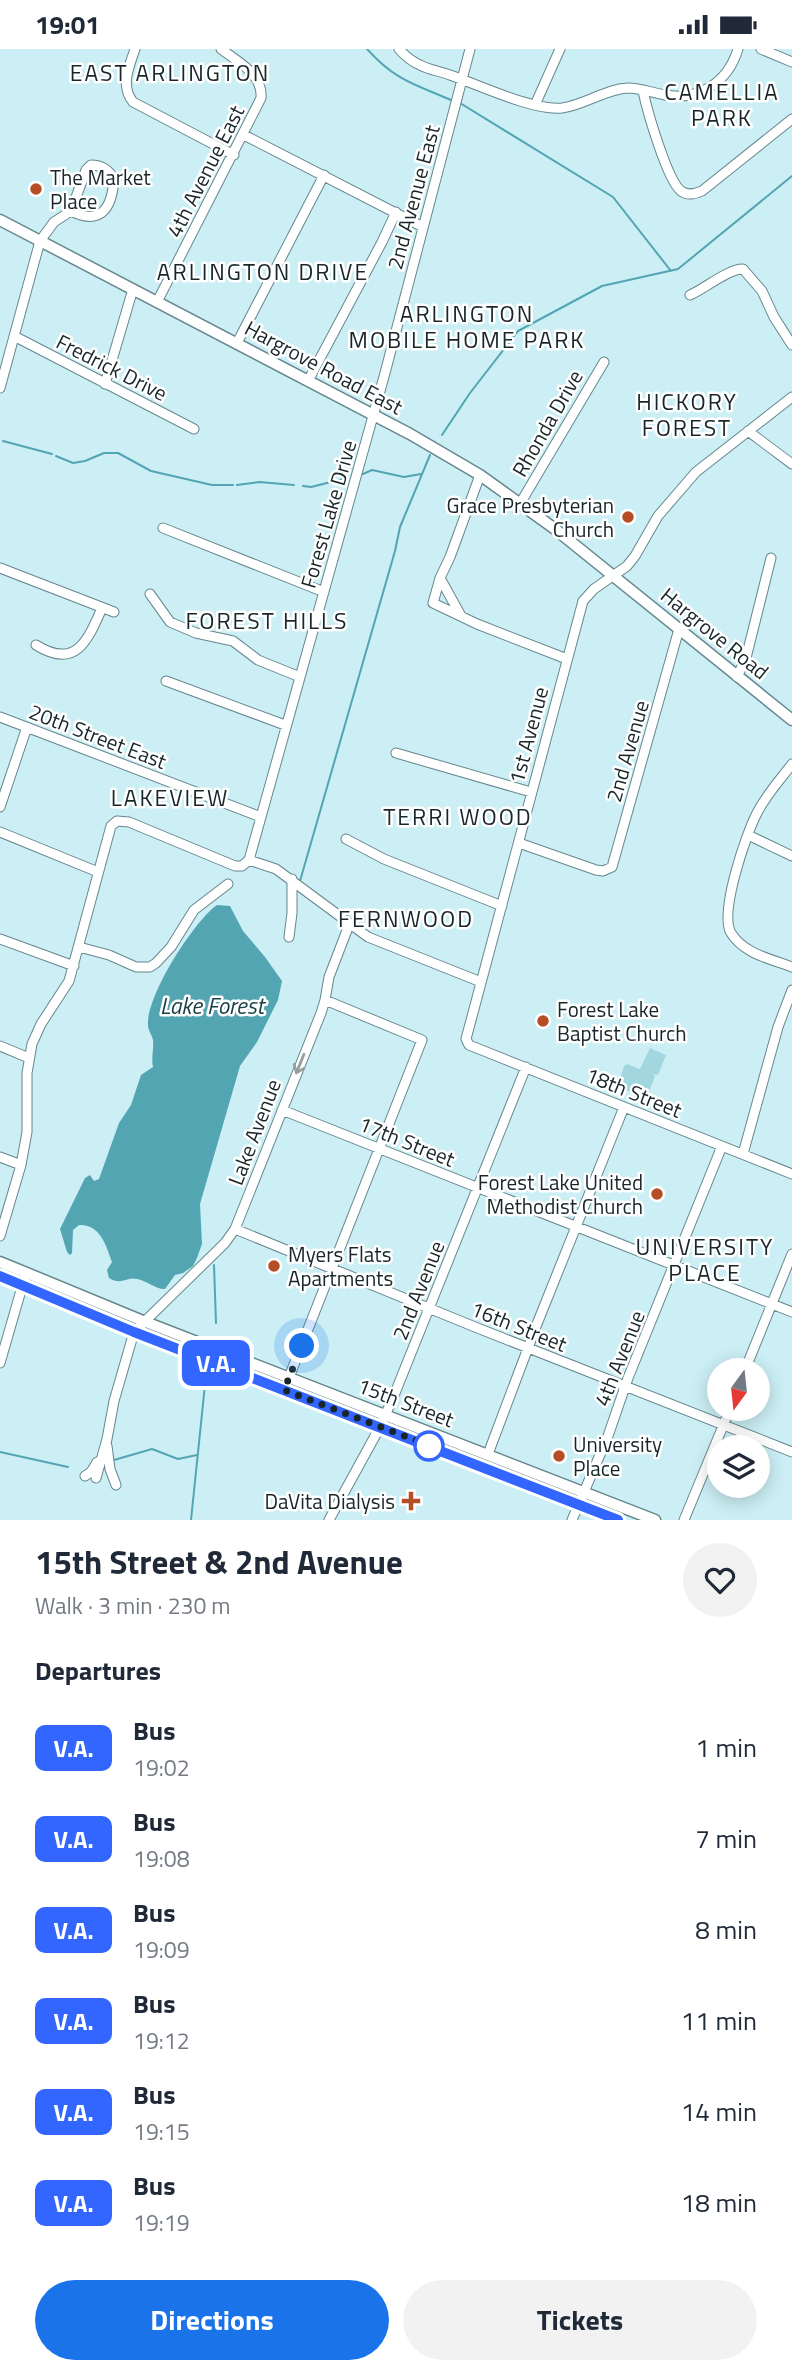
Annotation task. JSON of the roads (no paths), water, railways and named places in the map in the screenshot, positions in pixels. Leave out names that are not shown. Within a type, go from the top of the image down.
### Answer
[{"type":"main road","name":"Hargrove Road East","points":[[0,220],[373,415],[481,475],[521,502],[613,575]]},
{"type":"main road","name":"Hargrove Road","points":[[613,575],[792,720]]},
{"type":"main road","name":"15th Street","points":[[0,1262],[143,1321],[655,1520]]},
{"type":"main road","name":"15th Street","points":[[0,1276],[134,1332],[618,1520]]},
{"type":"street","points":[[135,49],[126,81],[128,96],[139,106],[234,155]]},
{"type":"street","name":"4th Avenue East","points":[[157,302],[258,105],[261,91],[256,77],[221,49]]},
{"type":"street","points":[[398,49],[421,66],[536,105],[563,108],[619,89],[634,88],[677,97],[705,91],[727,73],[738,49]]},
{"type":"street","name":"2nd Avenue East","points":[[390,354],[470,49]]},
{"type":"street","points":[[536,105],[560,49]]},
{"type":"street","points":[[761,49],[792,62]]},
{"type":"street","points":[[643,90],[649,116],[672,178],[680,190],[688,194],[695,194],[708,187],[792,118]]},
{"type":"street","points":[[244,135],[423,227]]},
{"type":"street","points":[[0,388],[40,241],[54,222],[71,211],[86,170],[91,165],[98,165],[111,173],[114,186],[103,213],[90,218],[71,211]]},
{"type":"street","points":[[237,344],[324,175]]},
{"type":"street","points":[[308,381],[396,212]]},
{"type":"street","points":[[690,295],[729,271],[743,269],[762,291],[774,317],[792,345]]},
{"type":"street","points":[[105,384],[133,289]]},
{"type":"street","name":"Fredrick Drive","points":[[14,336],[194,429]]},
{"type":"street","name":"Forest Lake Drive","points":[[249,860],[390,354]]},
{"type":"street","name":"Rhonda Drive","points":[[521,502],[604,362]]},
{"type":"street","name":"1st Avenue","points":[[466,1039],[583,601],[594,589],[627,566],[657,516],[680,488],[792,397]]},
{"type":"street","points":[[748,431],[792,464]]},
{"type":"street","points":[[481,475],[448,564],[440,578],[433,603],[477,624],[567,659]]},
{"type":"street","points":[[163,528],[324,592]]},
{"type":"street","points":[[737,677],[746,658],[771,558]]},
{"type":"street","points":[[0,568],[114,611]]},
{"type":"street","points":[[440,578],[461,616]]},
{"type":"street","points":[[150,594],[170,622],[196,633],[233,641],[258,660],[300,677]]},
{"type":"street","points":[[36,645],[55,654],[70,653],[83,646],[102,608]]},
{"type":"street","name":"2nd Avenue","points":[[519,843],[596,870],[603,871],[612,867],[679,629]]},
{"type":"street","points":[[166,681],[285,726]]},
{"type":"street","name":"20th Street East","points":[[0,717],[261,817]]},
{"type":"street","points":[[0,807],[27,727]]},
{"type":"street","points":[[396,753],[531,792]]},
{"type":"street","points":[[792,764],[764,800],[748,835],[727,913],[729,928],[748,950],[792,967]]},
{"type":"street","points":[[0,1236],[21,1165],[27,1132],[29,1058],[41,1024],[62,994],[74,966],[111,826],[117,821],[123,820],[235,866],[242,866],[249,860],[276,869],[349,925],[375,941],[481,982]]},
{"type":"street","points":[[0,832],[98,871]]},
{"type":"street","points":[[748,835],[792,856]]},
{"type":"street","points":[[346,839],[384,859],[502,906]]},
{"type":"street","points":[[289,937],[292,879]]},
{"type":"street","points":[[79,947],[109,955],[136,967],[150,967],[171,947],[194,910],[228,884]]},
{"type":"street","name":"Lake Avenue","points":[[134,1332],[225,1243],[235,1229],[326,1000],[329,977],[349,925]]},
{"type":"street","points":[[0,939],[74,966]]},
{"type":"street","points":[[743,1154],[778,1027],[792,990]]},
{"type":"street","points":[[284,1390],[381,1150],[422,1040],[326,1000]]},
{"type":"street","name":"18th Street","points":[[466,1039],[470,1045],[792,1174]]},
{"type":"street","points":[[0,1047],[29,1058]]},
{"type":"street","name":"2nd Avenue","points":[[329,1520],[386,1415],[526,1067]]},
{"type":"street","points":[[488,1454],[624,1107]]},
{"type":"street","name":"17th Street","points":[[282,1109],[792,1312]]},
{"type":"street","name":"4th Avenue","points":[[572,1520],[722,1146]]},
{"type":"street","points":[[0,1157],[21,1165]]},
{"type":"street","name":"16th Street","points":[[235,1229],[792,1453]]},
{"type":"street","points":[[750,1358],[792,1254]]},
{"type":"street","points":[[0,1363],[26,1273]]},
{"type":"street","points":[[96,1478],[134,1332]]},
{"type":"street","points":[[684,1520],[725,1421]]},
{"type":"street","points":[[107,1439],[110,1469],[116,1485]]},
{"type":"street","points":[[85,1476],[91,1472],[101,1455]]},
{"type":"water","name":"Lake Forest","points":[[217,905],[230,906],[243,931],[282,981],[278,1000],[257,1042],[240,1066],[200,1204],[202,1244],[193,1266],[175,1275],[165,1289],[137,1279],[113,1280],[109,1278],[107,1270],[112,1262],[97,1232],[79,1225],[73,1230],[70,1255],[60,1229],[85,1178],[90,1175],[94,1181],[99,1179],[119,1123],[131,1105],[141,1075],[153,1067],[149,1012],[163,979],[196,926]]},
{"type":"waterway","points":[[367,49],[397,75],[451,100]]},
{"type":"waterway","points":[[460,103],[613,197],[671,271]]},
{"type":"waterway","points":[[442,435],[470,393],[518,331],[602,286],[678,269],[792,176]]},
{"type":"waterway","points":[[3,441],[52,454]]},
{"type":"waterway","points":[[56,456],[73,463],[104,453],[118,453],[151,471],[212,485],[233,485]]},
{"type":"waterway","points":[[300,881],[400,527],[430,455]]},
{"type":"waterway","points":[[363,474],[372,470],[404,477],[421,474]]},
{"type":"waterway","points":[[303,486],[311,487],[347,478]]},
{"type":"waterway","points":[[237,485],[259,482],[294,485]]},
{"type":"waterway","points":[[214,1265],[216,1323]]},
{"type":"waterway","points":[[191,1520],[206,1375]]},
{"type":"waterway","points":[[114,1460],[152,1449],[178,1459],[197,1455]]},
{"type":"waterway","points":[[0,1452],[68,1467]]},
{"type":"place","name":"The Market Place","points":[[36,189]]},
{"type":"place","name":"Grace Presbyterian Church","points":[[628,517]]},
{"type":"place","name":"Forest Lake Baptist Church","points":[[543,1021]]},
{"type":"place","name":"Forest Lake United Methodist Church","points":[[657,1194]]},
{"type":"place","name":"Myers Flats Apartments","points":[[274,1266]]},
{"type":"place","name":"University Place","points":[[559,1456]]},
{"type":"place","name":"DaVita Dialysis","points":[[411,1501]]},
{"type":"district","name":"EAST ARLINGTON","points":[[170,72]]},
{"type":"district","name":"CAMELLIA PARK","points":[[722,104]]},
{"type":"district","name":"ARLINGTON DRIVE","points":[[263,271]]},
{"type":"district","name":"ARLINGTON MOBILE HOME PARK","points":[[467,326]]},
{"type":"district","name":"HICKORY FOREST","points":[[687,414]]},
{"type":"district","name":"FOREST HILLS","points":[[267,620]]},
{"type":"district","name":"LAKEVIEW","points":[[170,797]]},
{"type":"district","name":"TERRI WOOD","points":[[458,816]]},
{"type":"district","name":"FERNWOOD","points":[[406,918]]},
{"type":"district","name":"UNIVERSITY PLACE","points":[[705,1259]]}]
